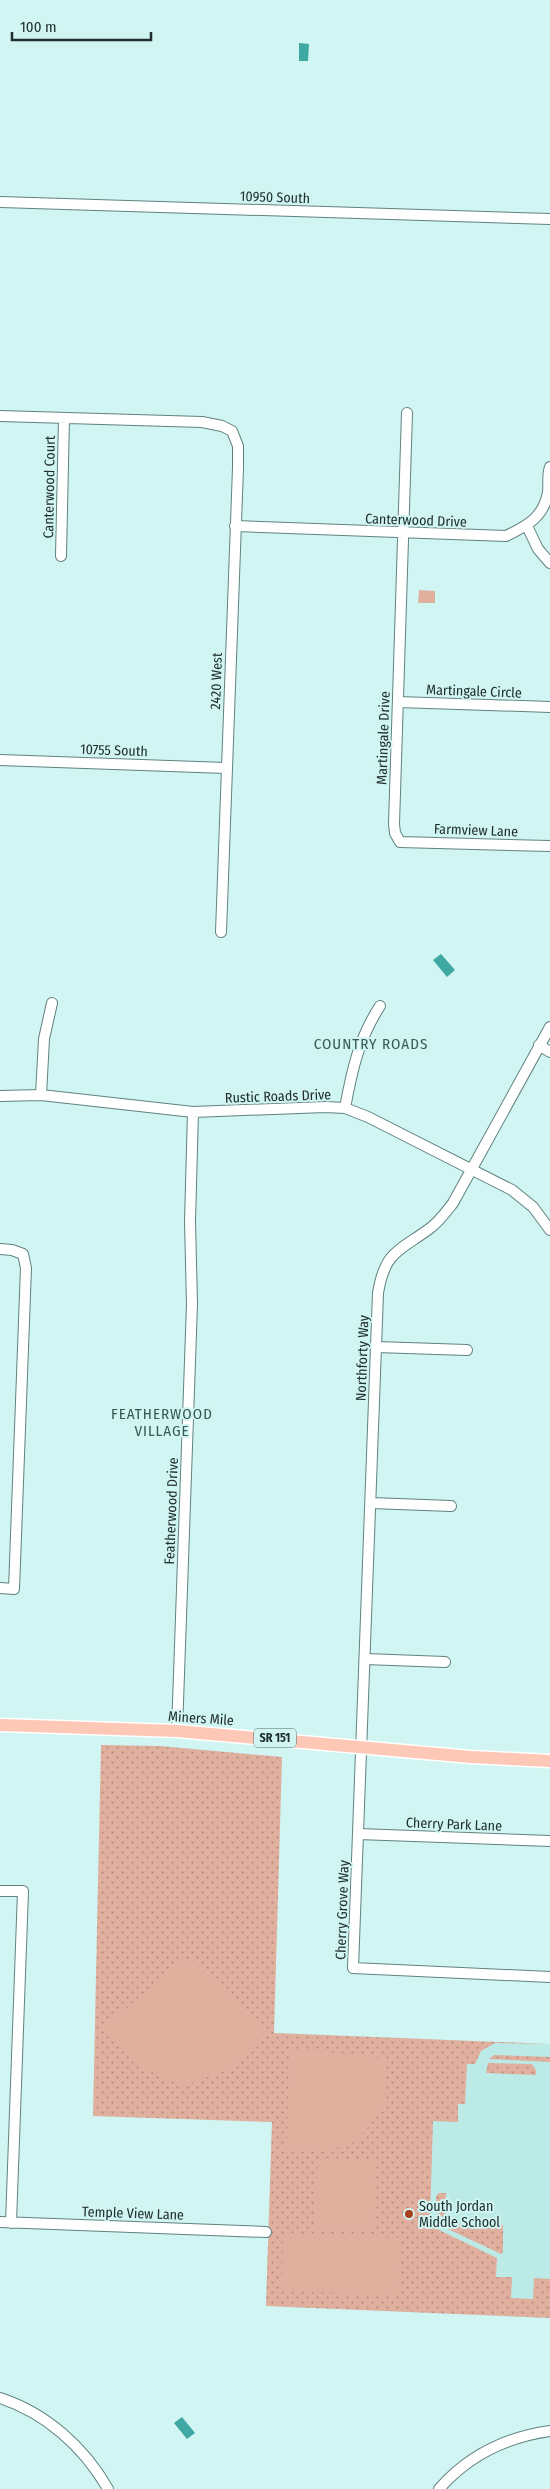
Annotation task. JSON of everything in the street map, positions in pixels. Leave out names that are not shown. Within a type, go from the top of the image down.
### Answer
[{"type":"main road","name":"Miners Mile","points":[[0,1725],[177,1731],[550,1761]]},
{"type":"street","name":"10950 South","points":[[0,202],[550,219]]},
{"type":"street","name":"Martingale Drive","points":[[400,842],[395,833],[394,824],[407,413]]},
{"type":"street","points":[[0,416],[64,418]]},
{"type":"street","name":"2420 West","points":[[64,418],[202,422],[222,426],[232,431],[238,446],[221,932]]},
{"type":"street","name":"Canterwood Court","points":[[61,556],[64,418]]},
{"type":"street","name":"Canterwood Drive","points":[[235,526],[506,536],[527,526],[540,514],[548,493],[550,468]]},
{"type":"street","points":[[527,526],[538,550],[550,563]]},
{"type":"street","name":"Martingale Circle","points":[[398,702],[550,707]]},
{"type":"street","name":"10755 South","points":[[0,760],[226,768]]},
{"type":"street","name":"Farmview Lane","points":[[400,842],[550,846]]},
{"type":"street","points":[[41,1095],[44,1039],[52,1003]]},
{"type":"street","points":[[345,1108],[359,1045],[380,1006]]},
{"type":"street","name":"Northforty Way","points":[[361,1746],[380,1278],[386,1264],[407,1242],[429,1229],[443,1217],[454,1203],[550,1027]]},
{"type":"street","points":[[539,1046],[550,1052]]},
{"type":"street","name":"Rustic Roads Drive","points":[[0,1096],[41,1095],[193,1112],[325,1106],[345,1108],[368,1116],[520,1195],[533,1207],[550,1230]]},
{"type":"street","name":"Featherwood Drive","points":[[177,1731],[192,1304],[190,1220],[193,1112]]},
{"type":"street","points":[[0,1249],[12,1250],[23,1254],[26,1268],[14,1588],[0,1588]]},
{"type":"street","points":[[376,1347],[467,1350]]},
{"type":"street","points":[[370,1504],[451,1506]]},
{"type":"street","points":[[365,1659],[445,1662]]},
{"type":"street","name":"Cherry Grove Way","points":[[361,1746],[354,1968],[550,1977]]},
{"type":"street","name":"Cherry Park Lane","points":[[358,1834],[550,1842]]},
{"type":"street","points":[[0,1891],[23,1891],[11,2223]]},
{"type":"street","name":"Temple View Lane","points":[[0,2222],[266,2232]]},
{"type":"street","points":[[0,2398],[34,2413],[60,2431],[83,2453],[108,2489]]},
{"type":"street","points":[[439,2489],[468,2462],[493,2447],[521,2437],[550,2431]]},
{"type":"shaded area","points":[[419,590],[435,591],[435,603],[418,603]]},
{"type":"shaded area","points":[[101,1745],[160,1746],[282,1757],[274,2033],[550,2044],[495,2043],[481,2051],[475,2064],[467,2064],[465,2104],[458,2104],[458,2122],[433,2121],[430,2218],[437,2229],[497,2258],[496,2277],[512,2277],[511,2298],[533,2299],[534,2278],[550,2279],[550,2318],[266,2306],[272,2122],[93,2116]]},
{"type":"shaded area","points":[[181,1961],[193,1962],[264,2032],[227,2070],[183,2086],[136,2065],[105,2027]]},
{"type":"shaded area","name":"South Jordan Middle School","points":[[275,2033],[550,2044],[550,2318],[266,2306]]},
{"type":"shaded area","points":[[295,2049],[386,2058],[384,2106],[357,2141],[324,2152],[287,2149],[289,2055]]},
{"type":"shaded area","points":[[494,2055],[550,2057],[550,2062],[489,2059]]},
{"type":"shaded area","points":[[488,2063],[532,2064],[536,2070],[536,2075],[486,2073]]},
{"type":"shaded area","points":[[318,2158],[376,2160],[373,2231],[315,2228]]},
{"type":"shaded area","points":[[439,2193],[446,2193],[445,2219],[436,2212],[436,2196]]},
{"type":"shaded area","points":[[449,2223],[503,2225],[503,2252],[501,2254],[448,2229]]},
{"type":"shaded area","points":[[283,2233],[401,2238],[399,2288],[393,2295],[287,2291],[282,2286]]},
{"type":"water","points":[[299,43],[309,44],[308,61],[299,61]]},
{"type":"water","points":[[441,954],[455,970],[447,977],[433,960]]},
{"type":"water","points":[[182,2417],[195,2433],[187,2439],[174,2423]]},
{"type":"place","name":"South Jordan Middle School","points":[[409,2214]]},
{"type":"district","name":"COUNTRY ROADS","points":[[371,1044]]},
{"type":"district","name":"FEATHERWOOD VILLAGE","points":[[162,1422]]}]
